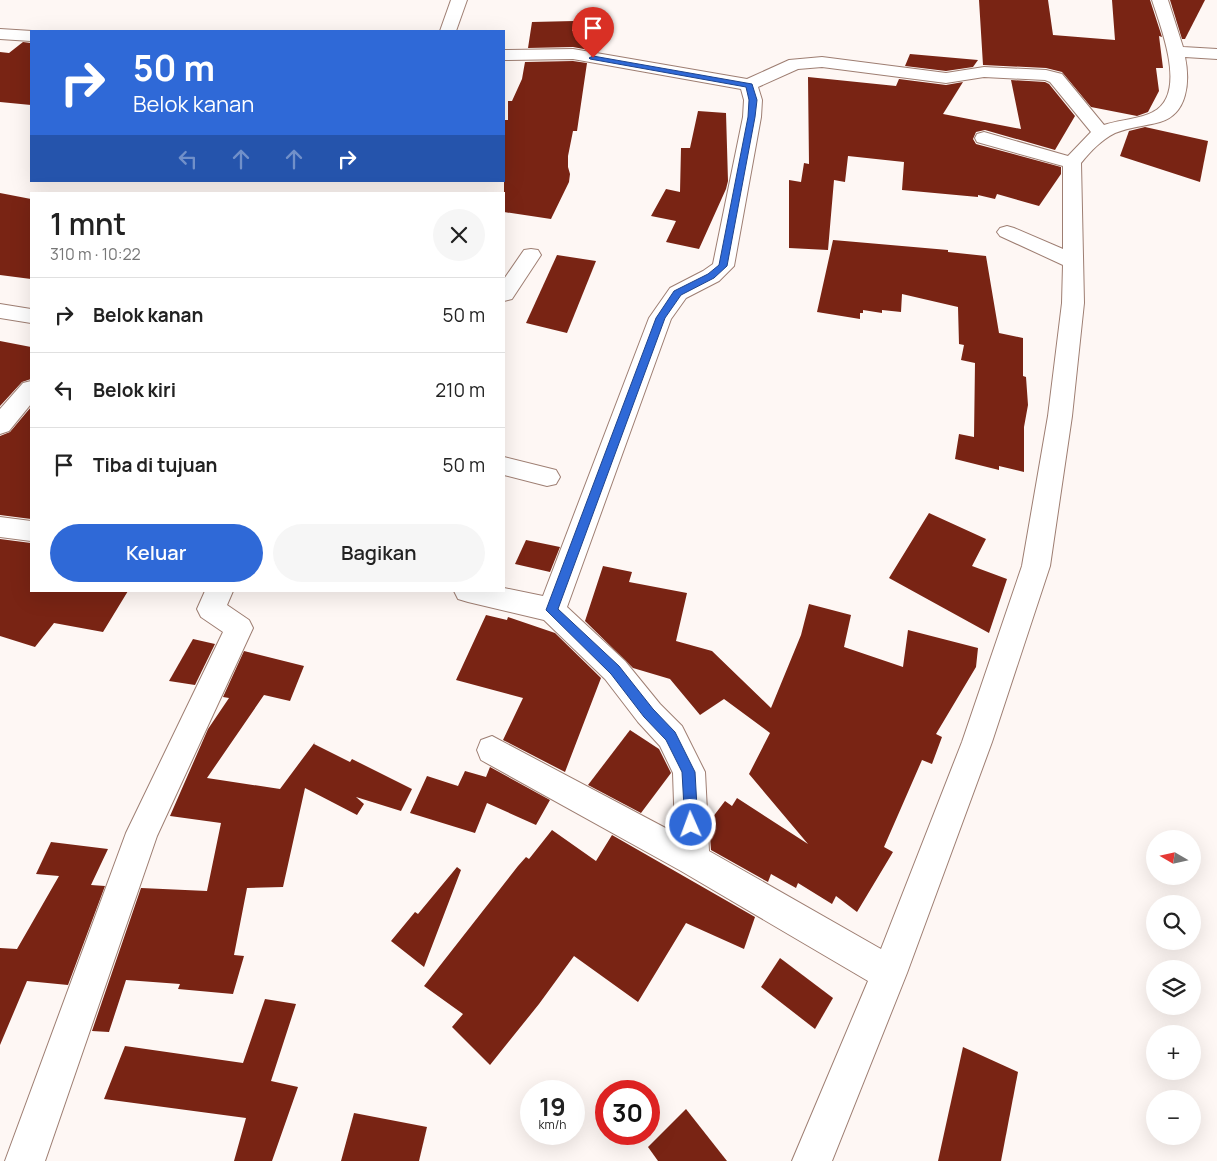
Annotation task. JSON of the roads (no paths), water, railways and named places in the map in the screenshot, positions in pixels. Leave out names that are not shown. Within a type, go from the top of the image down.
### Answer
[{"type":"street","points":[[448,30],[459,0]]},
{"type":"street","points":[[812,1161],[889,973],[977,742],[1036,566],[1060,416],[1073,303],[1072,162],[1091,139],[1101,133],[1123,124],[1160,116],[1174,106],[1178,89],[1177,52],[1160,0]]},
{"type":"street","points":[[0,34],[30,36]]},
{"type":"street","points":[[505,54],[544,52],[573,54],[749,85],[796,64],[822,62],[946,78],[984,72],[1036,73],[1056,78],[1101,133]]},
{"type":"street","points":[[1177,52],[1217,54]]},
{"type":"street","points":[[552,610],[660,318],[678,293],[711,276],[723,266],[752,117],[753,100],[749,85]]},
{"type":"street","points":[[984,138],[1072,162]]},
{"type":"street","points":[[1007,232],[1074,262]]},
{"type":"street","points":[[505,293],[531,255]]},
{"type":"street","points":[[0,311],[30,316]]},
{"type":"street","points":[[0,425],[30,390]]},
{"type":"street","points":[[505,466],[548,477]]},
{"type":"street","points":[[0,527],[30,531]]},
{"type":"street","points":[[25,1161],[142,833],[239,628],[211,609],[219,592]]},
{"type":"street","points":[[472,592],[552,610],[615,670],[649,713],[671,736],[689,772],[693,860]]},
{"type":"street","points":[[492,750],[693,860],[889,973]]}]
